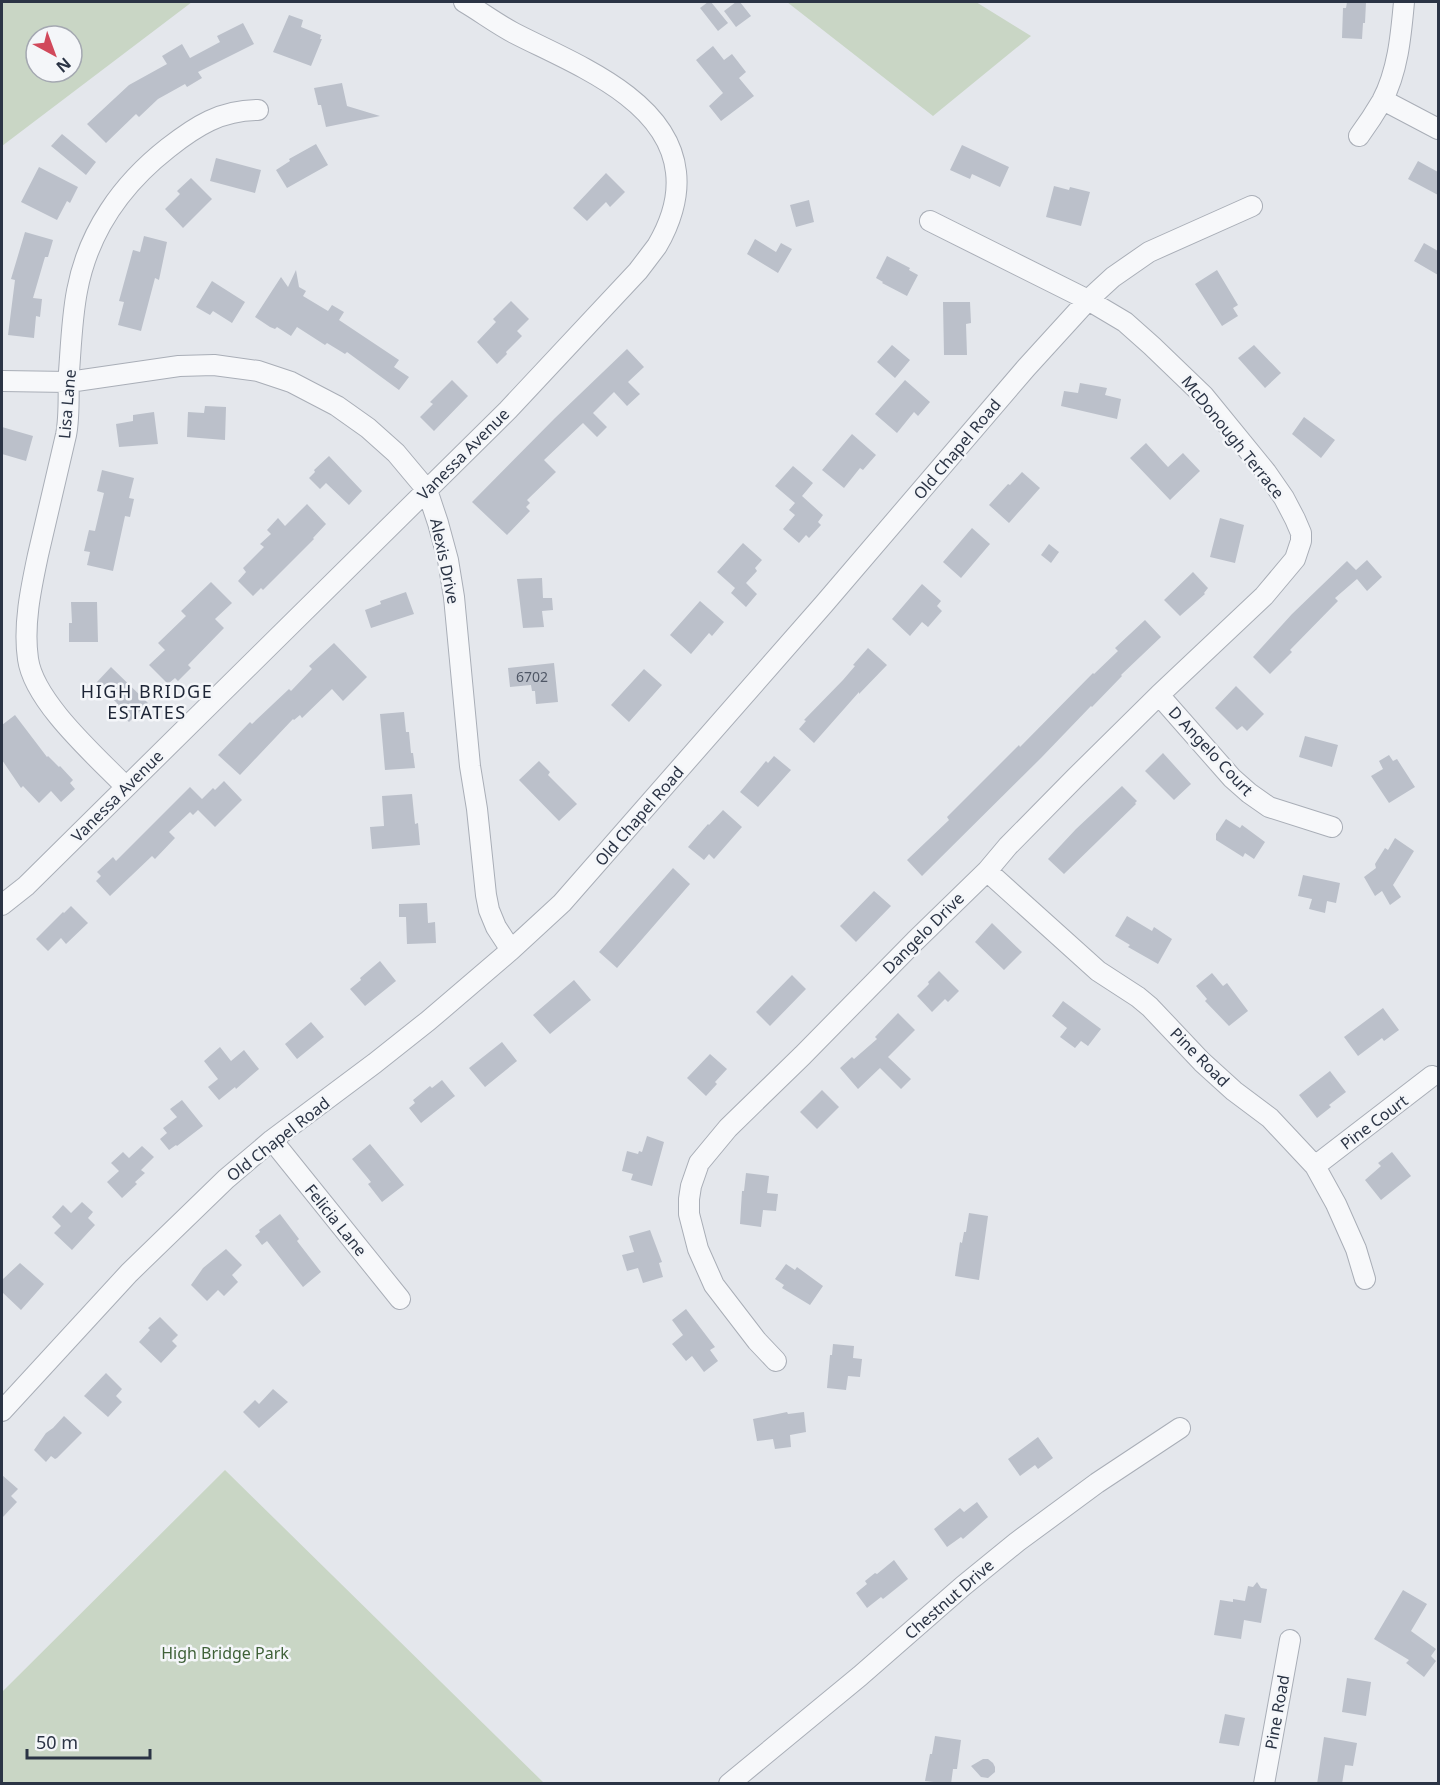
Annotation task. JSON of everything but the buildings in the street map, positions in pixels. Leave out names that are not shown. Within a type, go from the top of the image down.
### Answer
[{"type":"street","name":"Vanessa Avenue","points":[[2,905],[26,886],[508,410],[638,271],[663,235],[673,209],[677,186],[675,163],[666,137],[645,110],[610,83],[511,31],[464,2]]},
{"type":"street","points":[[1359,136],[1383,100],[1398,48],[1404,2]]},
{"type":"street","points":[[1383,100],[1438,129]]},
{"type":"street","name":"Lisa Lane","points":[[126,787],[73,731],[45,697],[33,677],[28,659],[27,627],[30,595],[67,432],[77,291],[81,272],[105,217],[143,169],[205,123],[226,113],[258,110]]},
{"type":"street","name":"Old Chapel Road","points":[[2,1411],[129,1273],[226,1179],[272,1140],[384,1056],[511,950],[562,903],[824,604],[1026,368],[1088,300],[1113,277],[1149,252],[1252,206]]},
{"type":"street","name":"McDonough Terrace","points":[[930,221],[1088,300],[1125,322],[1204,396],[1266,472],[1284,498],[1299,529],[1301,541]]},
{"type":"street","name":"Alexis Drive","points":[[2,381],[69,382],[197,365],[258,371],[274,375],[311,391],[368,428],[396,453],[427,490],[443,542],[454,597],[486,895],[496,927],[511,950]]},
{"type":"street","name":"Dangelo Drive","points":[[776,1361],[750,1333],[714,1285],[698,1249],[689,1214],[689,1199],[694,1173],[708,1150],[1159,695],[1264,597],[1295,559],[1301,541]]},
{"type":"street","name":"D Angelo Court","points":[[1159,695],[1232,778],[1249,794],[1269,807],[1332,827]]},
{"type":"street","name":"Pine Road","points":[[987,871],[1098,971],[1150,1007],[1202,1062],[1234,1091],[1270,1118],[1315,1166],[1336,1204],[1356,1249],[1365,1279]]},
{"type":"street","name":"Pine Court","points":[[1315,1166],[1432,1076]]},
{"type":"street","name":"Felicia Lane","points":[[272,1140],[400,1299]]},
{"type":"street","name":"Chestnut Drive","points":[[729,1784],[852,1683],[1017,1542],[1096,1483],[1180,1428]]},
{"type":"street","name":"Pine Road","points":[[1264,1784],[1290,1640]]},
{"type":"green space","points":[[2,2],[192,2],[84,84],[84,24],[24,24],[24,84],[84,84],[2,146]]},
{"type":"green space","points":[[787,2],[976,2],[1031,36],[933,116]]},
{"type":"green space","name":"High Bridge Park","points":[[225,1470],[544,1783],[2,1783],[2,1692]]},
{"type":"district","name":"HIGH BRIDGE ESTATES","points":[[147,701]]}]
